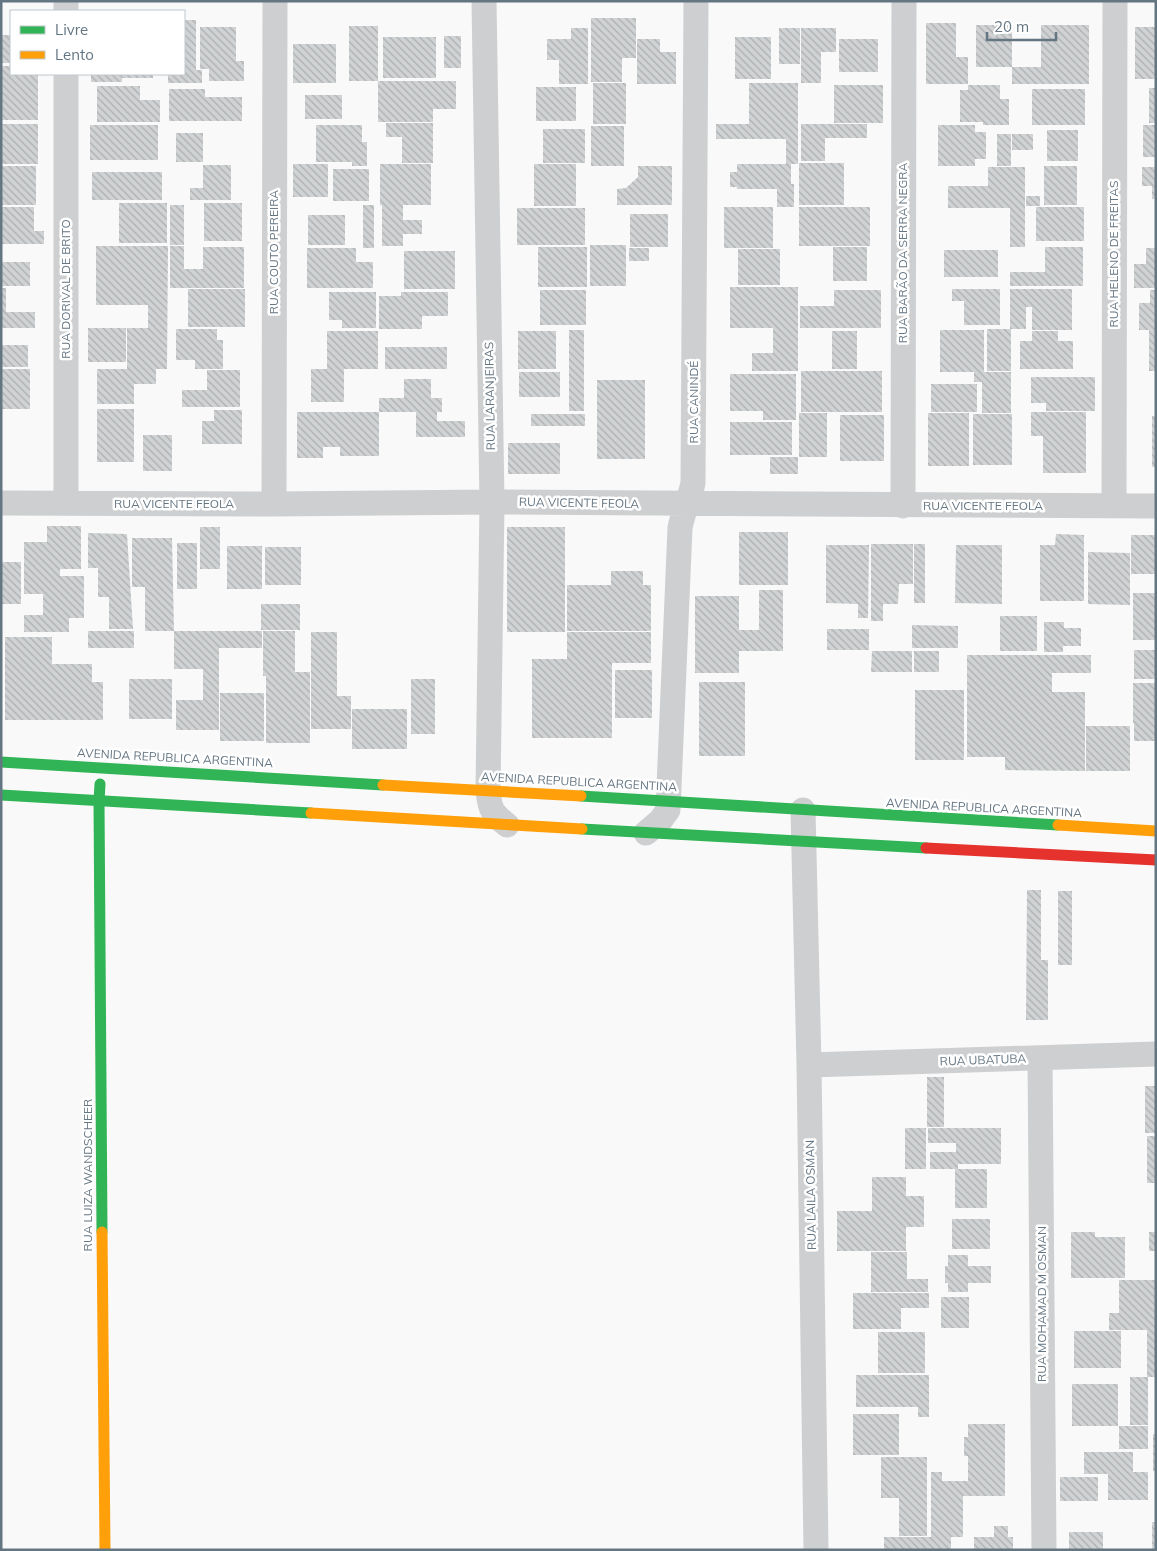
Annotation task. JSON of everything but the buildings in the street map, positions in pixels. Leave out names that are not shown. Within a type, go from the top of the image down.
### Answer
[{"type":"main road","name":"AVENIDA REPUBLICA ARGENTINA","points":[[1,762],[669,800],[1156,832]]},
{"type":"main road","name":"RUA LUIZA WANDSCHEER","points":[[101,767],[99,801],[105,1550]]},
{"type":"main road","points":[[1,794],[646,833],[1156,860]]},
{"type":"street","name":"RUA COUTO PEREIRA","points":[[274,504],[275,1]]},
{"type":"street","name":"RUA LARANJEIRAS","points":[[484,1],[492,502],[488,791],[491,810],[507,825]]},
{"type":"street","name":"RUA CANINDÉ","points":[[669,800],[680,528],[693,483],[696,1]]},
{"type":"street","name":"RUA BARÃO DA SERRA NEGRA","points":[[903,506],[904,1]]},
{"type":"street","name":"RUA HELENO DE FREITAS","points":[[1114,506],[1115,1]]},
{"type":"street","name":"RUA DORIVAL DE BRITO","points":[[66,75],[66,503]]},
{"type":"street","name":"RUA VICENTE FEOLA","points":[[1,503],[274,504],[492,502],[903,506],[1156,506]]},
{"type":"street","points":[[646,833],[665,816],[669,800]]},
{"type":"street","name":"RUA LAILA OSMAN","points":[[803,810],[809,1065],[816,1550]]},
{"type":"street","name":"RUA UBATUBA","points":[[809,1065],[1156,1054]]},
{"type":"street","name":"RUA MOHAMAD M OSMAN","points":[[1040,1059],[1044,1550]]},
{"type":"traffic: fast","points":[[1,762],[383,785]]},
{"type":"traffic: fast","points":[[100,784],[102,1232]]},
{"type":"traffic: fast","points":[[1,795],[311,813]]},
{"type":"traffic: fast","points":[[581,796],[1058,825]]},
{"type":"traffic: fast","points":[[582,829],[926,848]]},
{"type":"traffic: slow","points":[[383,785],[581,796]]},
{"type":"traffic: slow","points":[[311,813],[582,829]]},
{"type":"traffic: slow","points":[[1058,825],[1156,831]]},
{"type":"traffic: slow","points":[[102,1232],[105,1550]]},
{"type":"traffic: jam","points":[[926,848],[1156,860]]}]
